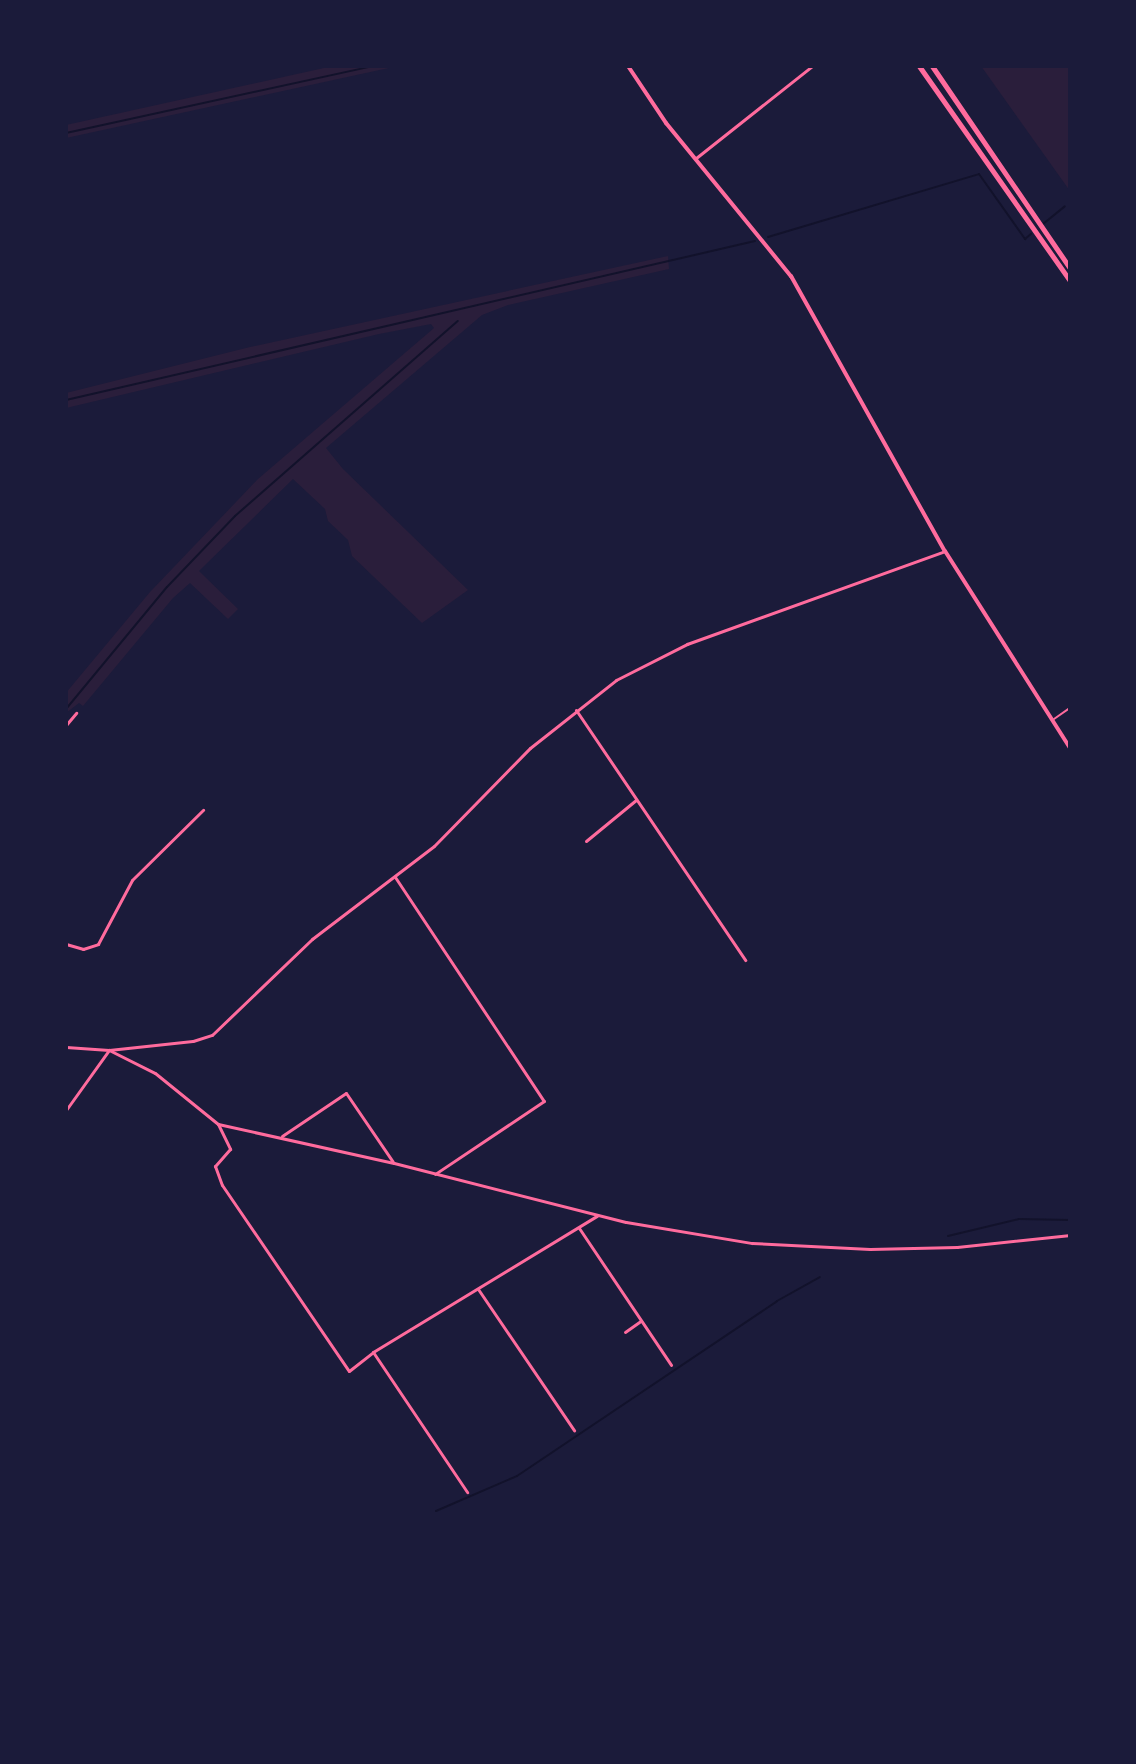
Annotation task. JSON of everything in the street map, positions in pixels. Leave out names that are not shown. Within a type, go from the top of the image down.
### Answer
[{"type":"main road","points":[[919,66],[1070,281]]},
{"type":"main road","points":[[932,66],[1070,268]]},
{"type":"street","points":[[628,66],[695,158],[791,276],[945,551],[1070,748]]},
{"type":"street","points":[[695,158],[812,66]]},
{"type":"street","points":[[66,1047],[109,1050],[193,1041],[212,1035],[312,939],[434,846],[530,748],[616,680],[687,644],[945,551]]},
{"type":"street","points":[[576,710],[745,960]]},
{"type":"street","points":[[66,725],[76,713]]},
{"type":"street","points":[[586,841],[636,800]]},
{"type":"street","points":[[66,944],[83,949],[98,944],[132,880],[203,810]]},
{"type":"street","points":[[394,876],[544,1101],[435,1174]]},
{"type":"street","points":[[66,1110],[109,1050]]},
{"type":"street","points":[[109,1050],[155,1073],[218,1124],[230,1149],[215,1166],[222,1185],[349,1371],[373,1352],[597,1215]]},
{"type":"street","points":[[282,1136],[346,1093],[394,1163]]},
{"type":"street","points":[[218,1124],[282,1136],[597,1215],[690,1234],[811,1247],[957,1247],[1070,1235]]},
{"type":"street","points":[[579,1228],[671,1365]]},
{"type":"street","points":[[478,1289],[574,1430]]},
{"type":"street","points":[[625,1332],[641,1321]]},
{"type":"street","points":[[373,1352],[467,1492]]},
{"type":"lane","points":[[1054,719],[1070,708]]},
{"type":"shaded area","points":[[333,66],[398,66],[66,138],[66,125]]},
{"type":"shaded area","points":[[981,66],[1070,66],[1070,191]]},
{"type":"shaded area","points":[[668,256],[669,269],[508,305],[482,315],[326,448],[343,469],[468,590],[422,623],[352,556],[348,540],[328,521],[325,509],[293,479],[199,571],[238,609],[228,619],[190,583],[173,598],[83,706],[79,703],[66,713],[66,693],[70,688],[150,592],[258,479],[434,328],[431,324],[379,334],[66,408],[66,393],[250,347]]},
{"type":"waterway","points":[[66,133],[373,66]]},
{"type":"waterway","points":[[768,237],[979,174],[1025,239],[1031,234]]},
{"type":"waterway","points":[[1043,224],[1065,206]]},
{"type":"waterway","points":[[66,400],[755,241]]},
{"type":"waterway","points":[[66,709],[167,587],[235,516],[458,321]]},
{"type":"waterway","points":[[948,1236],[1019,1219],[1070,1220]]},
{"type":"waterway","points":[[436,1511],[517,1476],[777,1301],[820,1277]]}]
